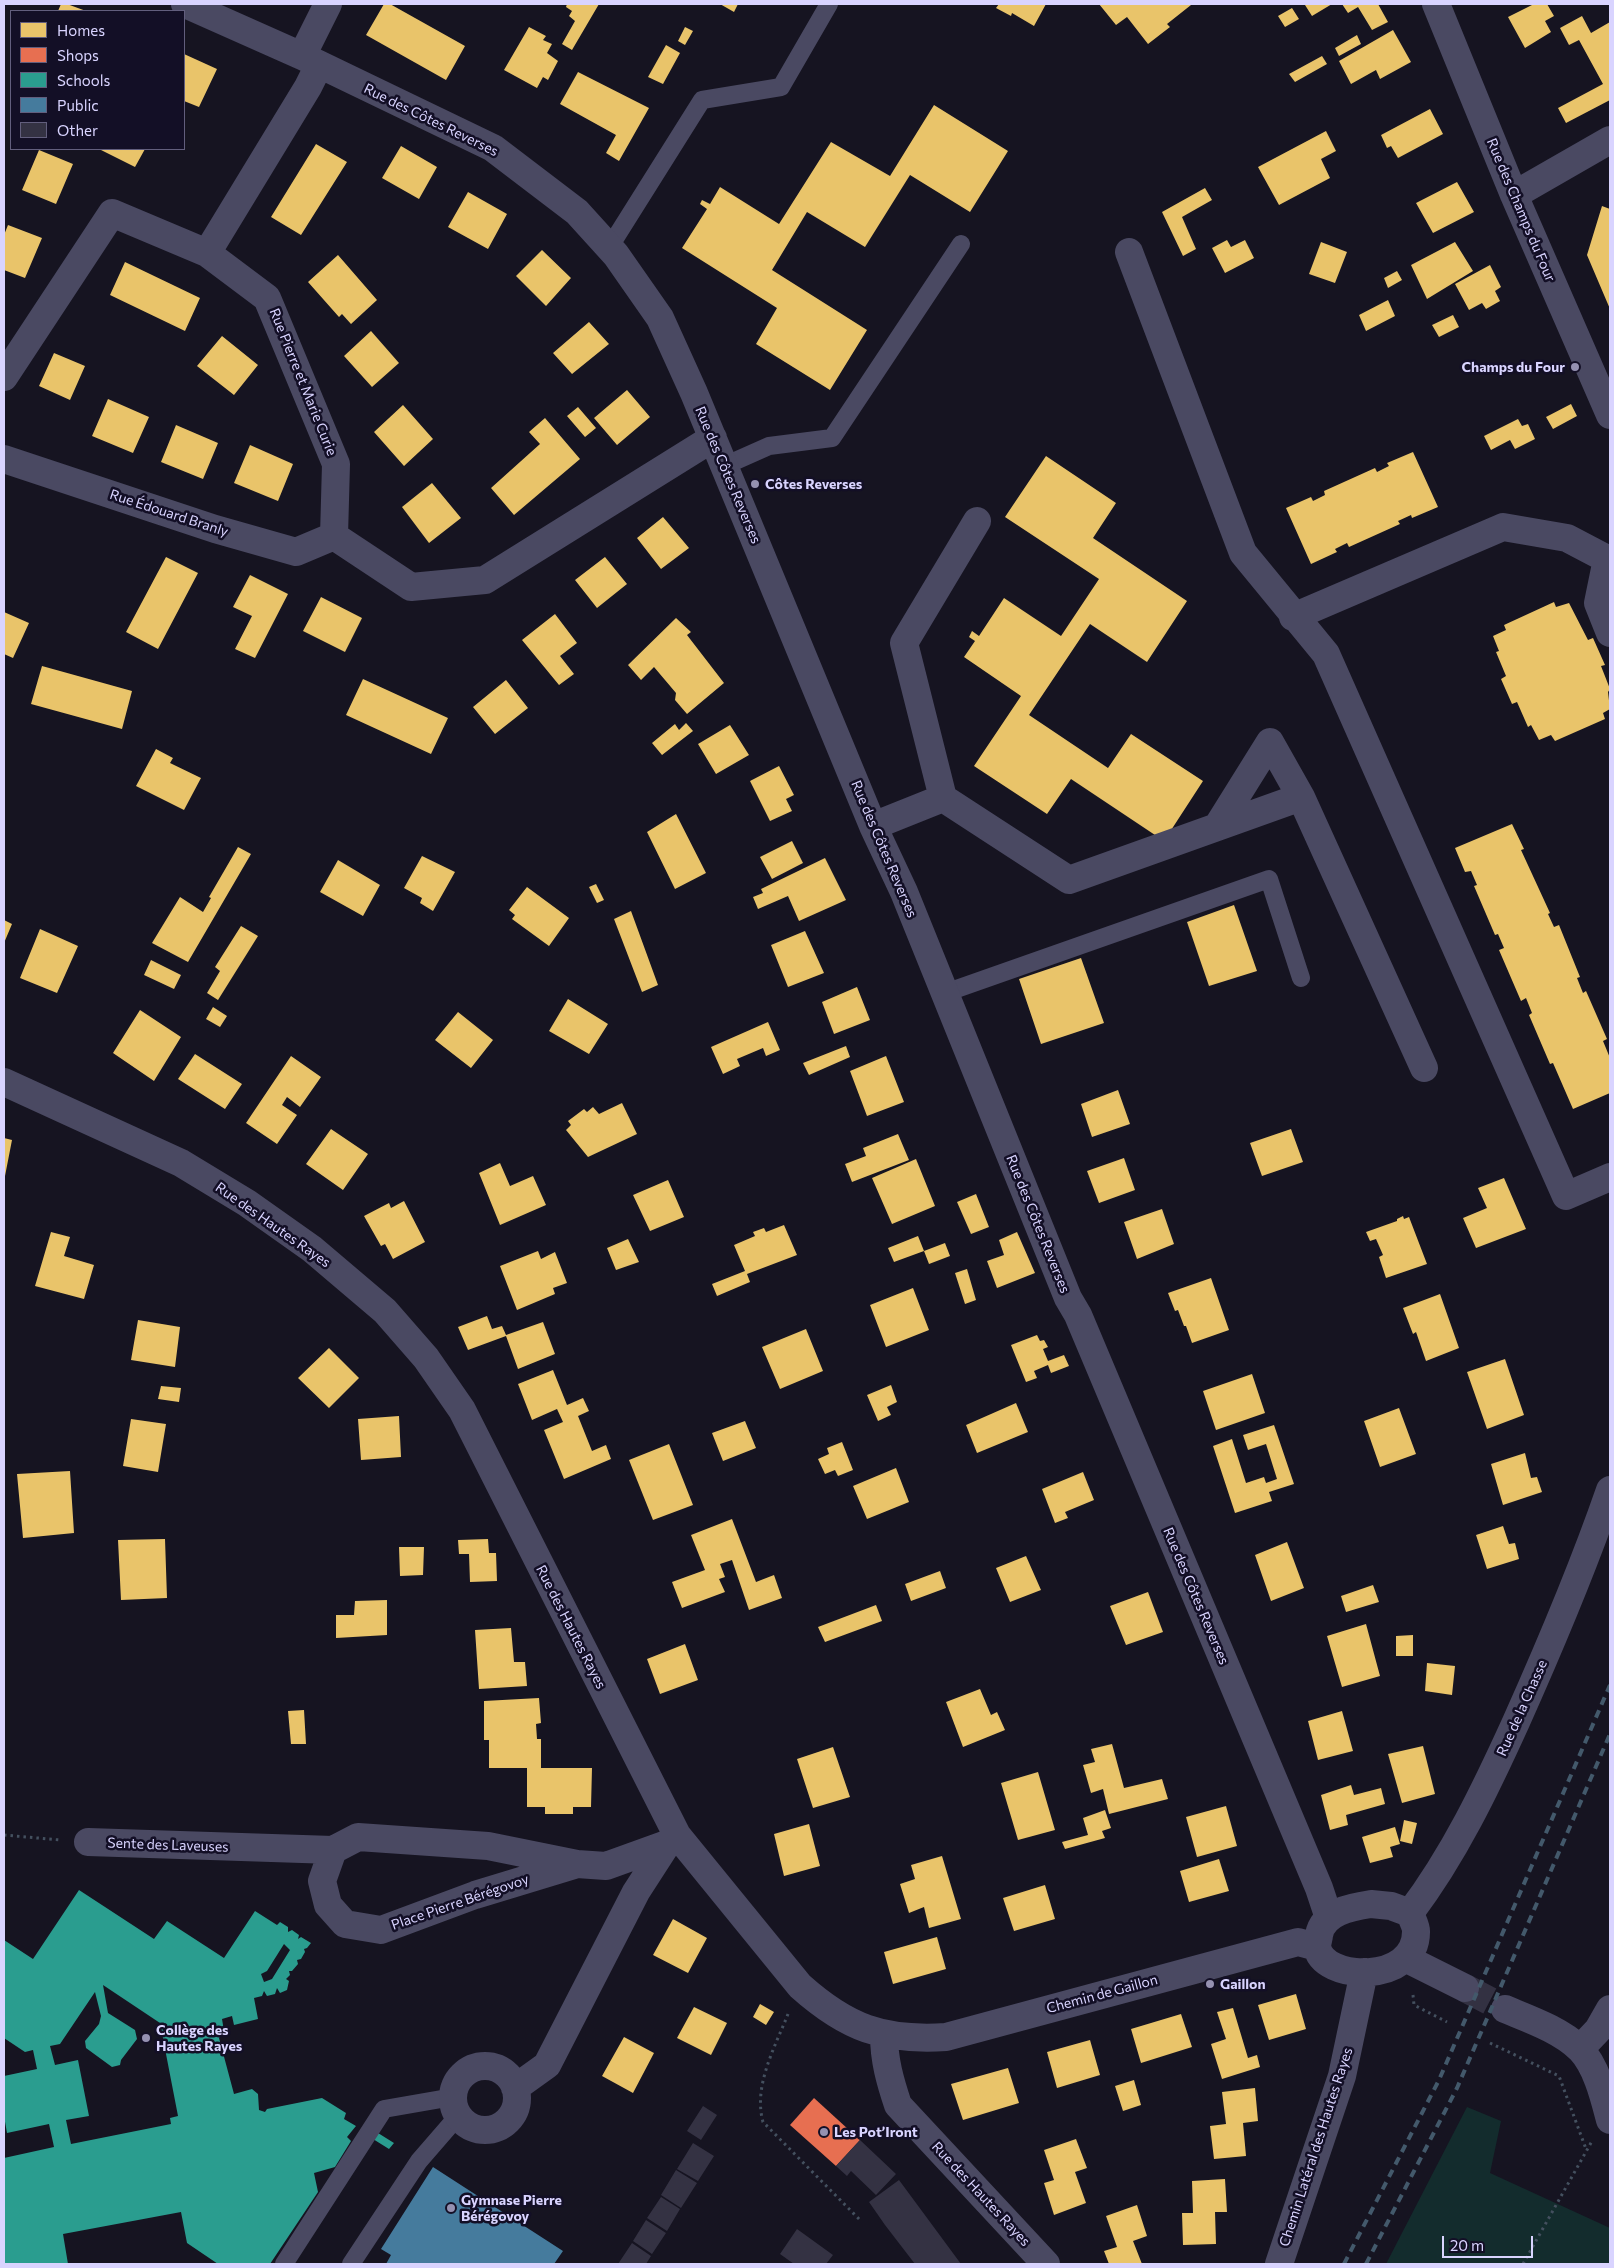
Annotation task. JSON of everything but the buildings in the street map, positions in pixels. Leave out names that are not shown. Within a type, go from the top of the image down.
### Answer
[{"type":"street","name":"Rue des Côtes Reverses","points":[[185,4],[311,60],[493,148],[577,212],[609,248],[660,318],[713,438],[874,826],[904,892],[1068,1298],[1093,1352],[1319,1888],[1329,1918]]},
{"type":"street","points":[[4,377],[112,213],[207,253],[308,87],[311,60],[328,4]]},
{"type":"street","name":"Rue des Champs du Four","points":[[1436,4],[1514,194],[1610,415]]},
{"type":"street","points":[[1514,194],[1610,140]]},
{"type":"street","points":[[1129,252],[1243,553],[1293,617],[1326,654],[1566,1196],[1610,1177]]},
{"type":"street","name":"Rue Pierre et Marie Curie","points":[[207,253],[268,298],[336,464],[334,536]]},
{"type":"street","points":[[334,536],[411,587],[485,580],[713,438]]},
{"type":"street","name":"Rue Édouard Branly","points":[[4,459],[215,529],[296,552],[334,536]]},
{"type":"street","points":[[977,521],[904,643],[943,798],[1069,880],[1301,797]]},
{"type":"street","points":[[1293,617],[1502,527],[1567,538],[1608,558],[1598,604],[1610,634]]},
{"type":"street","points":[[1217,827],[1270,742],[1301,797],[1424,1068]]},
{"type":"street","points":[[874,826],[943,798]]},
{"type":"street","name":"Rue des Hautes Rayes","points":[[4,1082],[189,1168],[247,1203],[312,1249],[385,1311],[426,1358],[462,1410],[672,1840],[800,1986],[822,2006],[852,2022],[884,2035],[884,2056],[898,2105],[1046,2264]]},
{"type":"street","name":"Rue de la Chasse","points":[[1410,1913],[1432,1884],[1482,1795],[1534,1682],[1594,1535],[1610,1490]]},
{"type":"street","name":"Place Pierre Bérégovoy","points":[[577,1864],[476,1895],[380,1930],[345,1924],[328,1905],[322,1882],[333,1850],[358,1837],[488,1846],[577,1864],[606,1866],[672,1840]]},
{"type":"street","points":[[515,2088],[547,2065],[636,1892],[672,1840]]},
{"type":"street","name":"Sente des Laveuses","points":[[88,1842],[333,1850]]},
{"type":"street","points":[[1371,1904],[1391,1906],[1410,1913],[1417,1930],[1414,1947],[1407,1959],[1392,1968],[1376,1972],[1350,1972],[1337,1968],[1324,1960],[1317,1947],[1320,1931],[1329,1918],[1349,1908],[1371,1904]]},
{"type":"street","name":"Chemin de Gaillon","points":[[884,2035],[914,2039],[946,2037],[1298,1942],[1317,1947]]},
{"type":"street","points":[[1407,1959],[1465,1988]]},
{"type":"street","name":"Chemin Latéral des Hautes Rayes","points":[[1279,2264],[1342,2076],[1364,1972]]},
{"type":"street","points":[[1505,2009],[1545,2026],[1580,2050],[1593,2071],[1610,2118]]},
{"type":"street","points":[[1580,2050],[1598,2030],[1610,2009]]},
{"type":"street","points":[[480,2066],[492,2067],[502,2071],[510,2078],[515,2088],[515,2108],[503,2125],[484,2131],[464,2124],[455,2106],[455,2086],[461,2076],[480,2066]]},
{"type":"lane","points":[[609,248],[702,100],[781,87],[829,4]]},
{"type":"lane","points":[[724,466],[769,446],[832,438],[961,244]]},
{"type":"lane","points":[[945,993],[1269,879],[1301,978]]},
{"type":"lane","points":[[284,2264],[384,2110],[455,2106]]},
{"type":"lane","points":[[351,2264],[455,2106]]},
{"type":"path","name":"Sente des Laveuses","points":[[4,1835],[88,1842]]},
{"type":"path","points":[[800,1986],[768,2066],[760,2108],[764,2122],[774,2134],[860,2220]]},
{"type":"path","points":[[1490,2043],[1559,2076],[1586,2150]]},
{"type":"path","points":[[1523,2264],[1586,2150],[1610,2118]]},
{"type":"green space","points":[[1467,2107],[1501,2121],[1490,2173],[1610,2228],[1610,2264],[1386,2264]]},
{"type":"tunnel","points":[[1465,1988],[1505,2009]]},
{"type":"railway","points":[[1344,2264],[1439,2080],[1610,1685]]},
{"type":"railway","points":[[1366,2264],[1457,2088],[1610,1734]]},
{"type":"place","name":"Champs du Four","points":[[1575,367]]},
{"type":"place","name":"Côtes Reverses","points":[[755,484]]},
{"type":"place","name":"Gaillon","points":[[1210,1984]]},
{"type":"place","name":"Collège des Hautes Rayes","points":[[146,2038]]},
{"type":"place","name":"Les Pot’Iront","points":[[824,2132]]},
{"type":"place","name":"Gymnase Pierre Bérégovoy","points":[[451,2208]]}]
